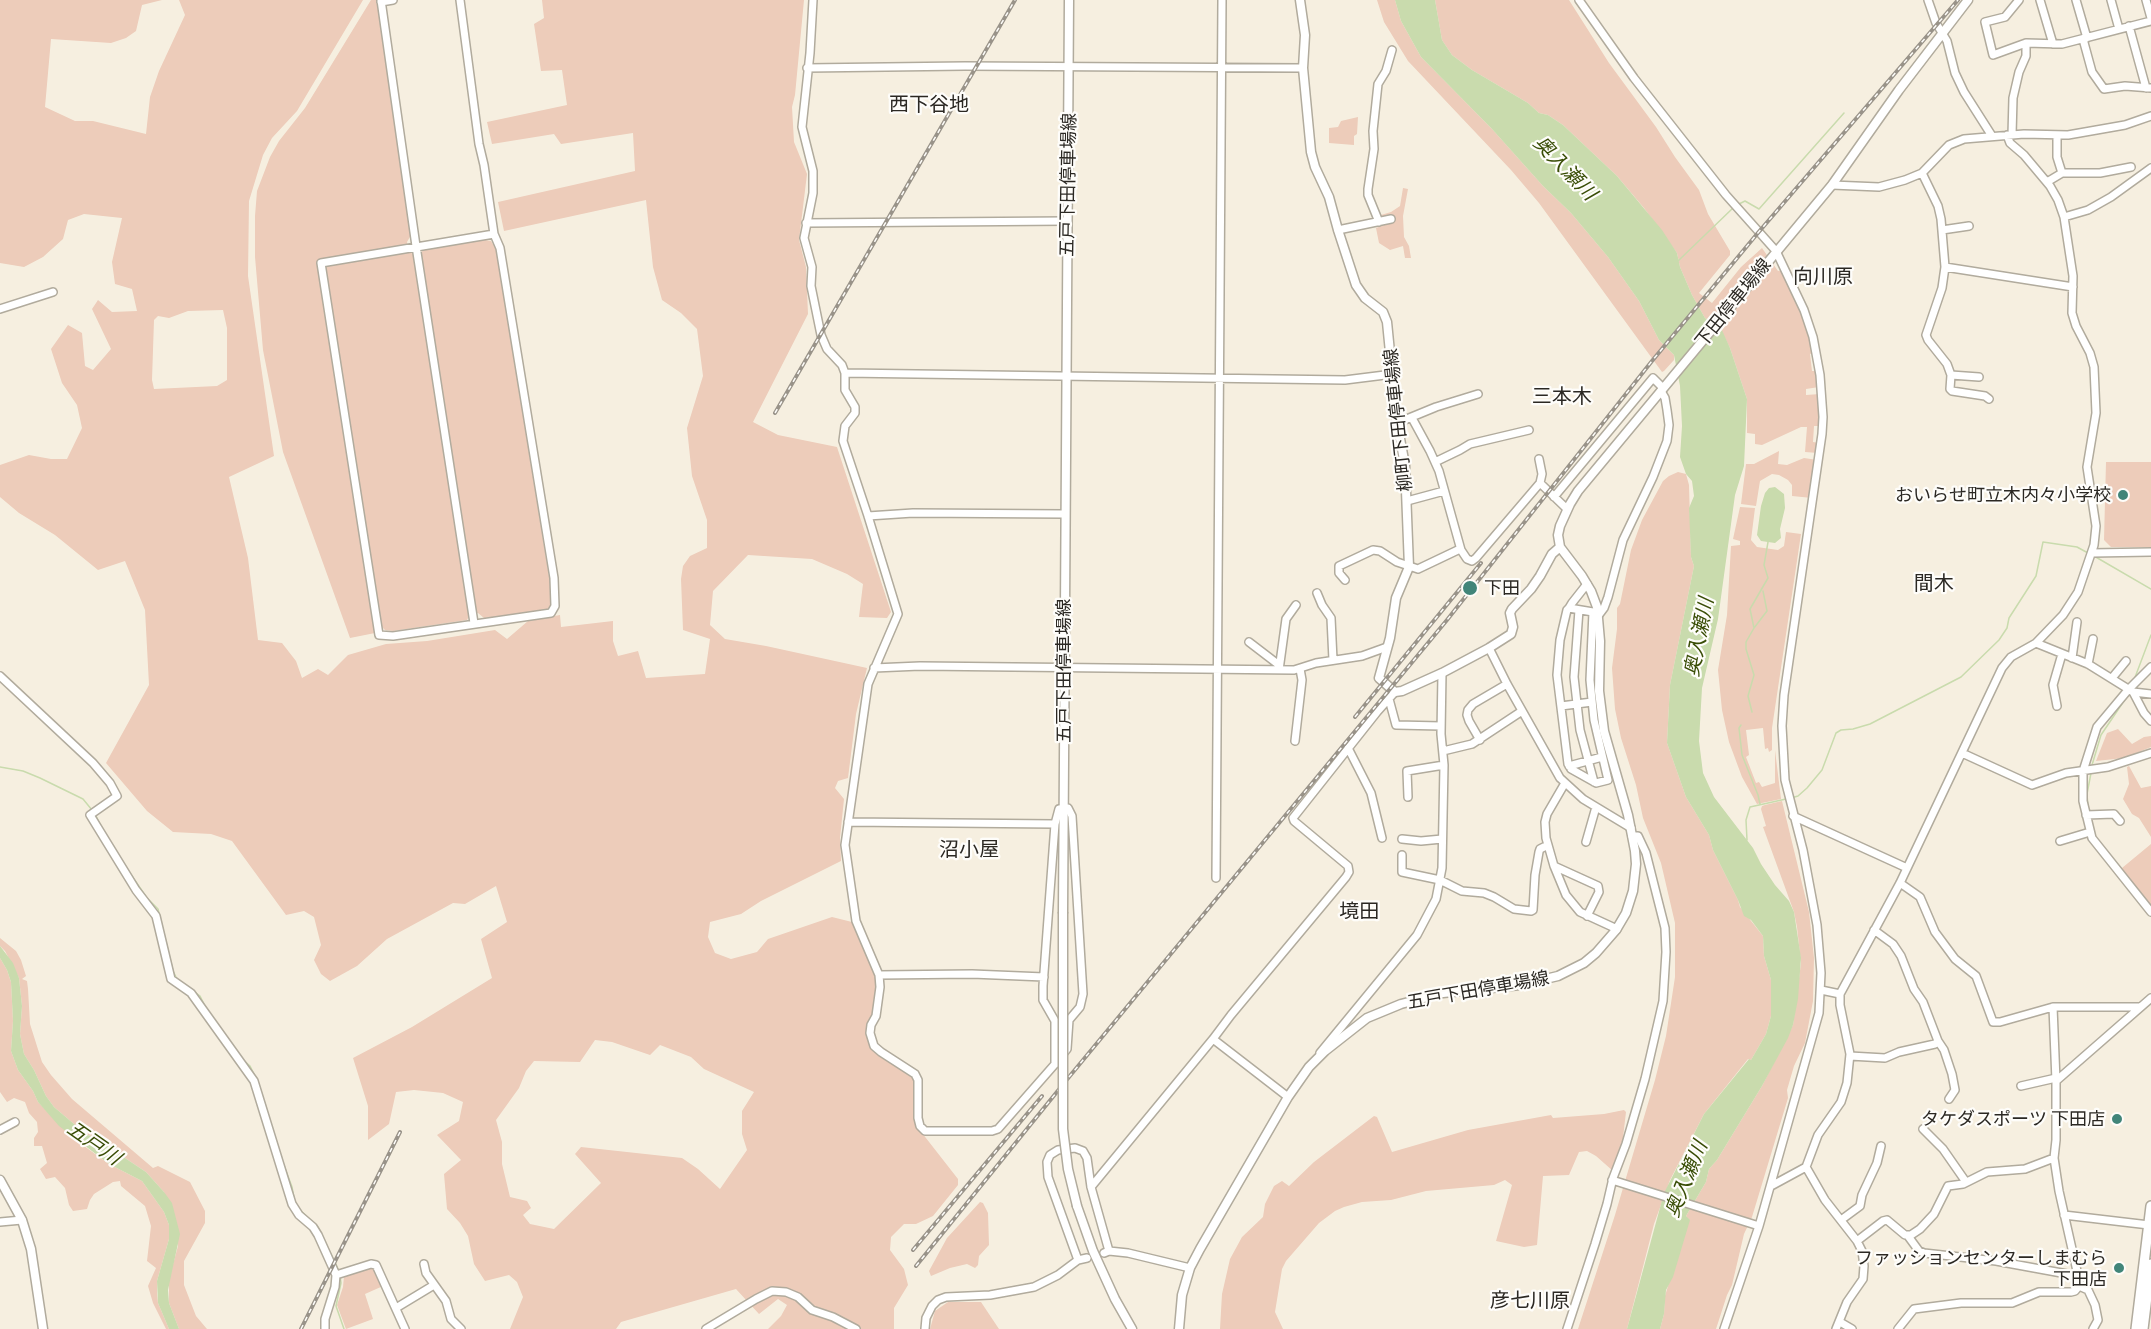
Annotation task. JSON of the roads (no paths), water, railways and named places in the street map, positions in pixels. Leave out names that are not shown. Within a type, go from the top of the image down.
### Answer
[{"type":"highway","points":[[2136,1329],[2151,1206]]},
{"type":"highway","points":[[2143,1329],[2151,1264]]},
{"type":"main road","name":"五戸下田停車場線","points":[[1069,0],[1063,1129],[1068,1169],[1077,1206],[1093,1251],[1132,1329]]},
{"type":"main road","name":"柳町下田停車場線","points":[[1300,0],[1305,35],[1303,68],[1311,152],[1315,167],[1329,197],[1356,285],[1365,298],[1385,315],[1393,374],[1397,423],[1405,465],[1409,567],[1396,598],[1379,678],[1392,696]]},
{"type":"main road","name":"下田停車場線","points":[[1489,648],[1513,631],[1510,613],[1531,589],[1552,554],[1560,547],[1558,535],[1567,509],[1578,491],[1832,184],[1968,0]]},
{"type":"main road","name":"五戸下田停車場線","points":[[1179,1329],[1182,1295],[1190,1268],[1288,1097],[1318,1058],[1342,1036],[1366,1019],[1420,998],[1443,993],[1520,985],[1558,976],[1584,963],[1596,953],[1617,929],[1626,914],[1633,891],[1636,864],[1632,832],[1604,731],[1599,692],[1598,616],[1594,598],[1587,584],[1560,547]]},
{"type":"main road","points":[[1392,696],[1489,648]]},
{"type":"main road","points":[[0,1180],[22,1220],[31,1249],[43,1329]]},
{"type":"street","points":[[393,0],[381,1],[474,623]]},
{"type":"street","points":[[460,0],[479,144],[494,234],[500,248],[506,283],[552,567],[555,606],[551,613],[393,636],[379,635],[321,263],[494,234]]},
{"type":"street","points":[[813,0],[802,127],[814,182],[804,238],[812,267],[811,286],[815,312],[827,349],[842,365],[845,373],[845,390],[855,407],[855,413],[845,426],[843,441],[898,614],[868,684],[845,845],[856,921],[879,975],[880,987],[870,1033],[874,1046],[915,1074],[918,1080],[918,1118],[920,1126],[925,1131],[992,1131],[998,1129],[1056,1064],[1067,1049],[1069,1020],[1080,1007],[1083,994],[1072,816],[1070,810],[1063,808],[1058,811],[1055,824],[1043,1000],[1055,1021],[1056,1064]]},
{"type":"street","points":[[1216,878],[1222,0]]},
{"type":"street","points":[[1579,0],[1634,78],[1726,195],[1775,252],[1804,310],[1813,337],[1820,375],[1823,417],[1817,475],[1784,695],[1782,726],[1785,780],[1813,899],[1820,956],[1821,990],[1814,1036],[1771,1186],[1764,1201],[1724,1329]]},
{"type":"street","points":[[1928,0],[1942,34],[1947,40],[1955,73],[1964,92],[1992,136]]},
{"type":"street","points":[[2019,0],[2005,17],[1985,22],[1993,55],[2026,44],[2054,44],[2151,20],[2146,0]]},
{"type":"street","points":[[2040,0],[2054,44]]},
{"type":"street","points":[[2076,0],[2092,72],[2104,89],[2125,86],[2149,88],[2129,26]]},
{"type":"street","points":[[2111,0],[2119,29]]},
{"type":"street","points":[[1852,1329],[1838,1325],[1847,1302],[1863,1279],[1862,1251],[1857,1241],[1825,1200],[1806,1167],[1818,1135],[1841,1102],[1847,1083],[1850,1056],[1840,994],[1900,883],[2002,668],[2011,657],[2036,643],[2070,606],[2078,592],[2092,553],[2096,526],[2087,467],[2096,413],[2094,368],[2090,353],[2074,320],[2071,306],[2072,270],[2064,217],[2058,200],[2047,182],[2024,155],[2010,143],[2013,98],[2019,72],[2026,56],[2026,44]]},
{"type":"street","points":[[1379,222],[1368,195],[1368,189],[1374,149],[1373,131],[1378,84],[1386,71],[1392,50]]},
{"type":"street","points":[[807,68],[965,66],[1303,68]]},
{"type":"street","points":[[1832,184],[1879,187],[1923,173],[1943,151],[1956,141],[2009,135],[2057,136],[2125,125],[2151,116]]},
{"type":"street","points":[[2057,136],[2057,157],[2062,173]]},
{"type":"street","points":[[2047,182],[2062,173],[2100,173],[2131,167]]},
{"type":"street","points":[[2064,217],[2088,210],[2111,197],[2151,168]]},
{"type":"street","points":[[1923,173],[1938,206],[1944,267],[1942,288],[1926,336],[1947,364],[1951,375],[1950,389],[1985,396],[1989,399]]},
{"type":"street","points":[[1338,230],[1391,219]]},
{"type":"street","points":[[806,223],[1068,221]]},
{"type":"street","points":[[1942,230],[1970,226]]},
{"type":"street","points":[[1944,267],[2073,287]]},
{"type":"street","points":[[0,309],[54,292]]},
{"type":"street","points":[[845,373],[1345,380],[1393,374]]},
{"type":"street","points":[[1951,375],[1979,377]]},
{"type":"street","points":[[1554,497],[1653,378],[1664,387],[1668,410],[1667,441],[1653,477],[1623,540],[1608,597],[1598,616]]},
{"type":"street","points":[[1397,423],[1436,407],[1478,394]]},
{"type":"street","points":[[1412,418],[1435,462],[1460,549],[1467,559],[1472,561],[1540,483],[1542,474],[1539,459]]},
{"type":"street","points":[[1435,462],[1470,444],[1529,430]]},
{"type":"street","points":[[1540,483],[1567,509]]},
{"type":"street","points":[[1407,501],[1444,491]]},
{"type":"street","points":[[868,516],[914,513],[1065,514]]},
{"type":"street","points":[[1346,580],[1342,579],[1339,573],[1339,566],[1377,550],[1409,567],[1421,569],[1460,549]]},
{"type":"street","points":[[2092,553],[2151,552]]},
{"type":"street","points":[[1587,584],[1569,608],[1560,640],[1557,675],[1570,768],[1545,822],[1554,866],[1571,903],[1587,916],[1617,929]]},
{"type":"street","points":[[1317,593],[1331,618],[1333,660]]},
{"type":"street","points":[[1279,668],[1286,619],[1296,605]]},
{"type":"street","points":[[1569,608],[1593,612],[1589,671],[1595,726],[1608,780],[1593,782],[1570,768]]},
{"type":"street","points":[[1579,610],[1574,670],[1580,728],[1593,782]]},
{"type":"street","points":[[2072,658],[2077,622]]},
{"type":"street","points":[[2088,664],[2093,639]]},
{"type":"street","points":[[1576,640],[1591,641]]},
{"type":"street","points":[[1249,642],[1279,668]]},
{"type":"street","points":[[2036,643],[2088,664],[2112,678],[2130,691],[2151,722]]},
{"type":"street","points":[[874,668],[920,666],[1300,669],[1306,665],[1362,656],[1387,647]]},
{"type":"street","points":[[1489,648],[1522,711],[1564,782],[1583,800],[1641,839],[1665,928],[1663,1001],[1649,1063],[1626,1144],[1567,1329]]},
{"type":"street","points":[[2057,706],[2054,685],[2062,654]]},
{"type":"street","points":[[2112,678],[2126,661]]},
{"type":"street","points":[[2151,667],[2097,727],[2083,771],[2083,801],[2090,832],[2097,846],[2106,854],[2151,912]]},
{"type":"street","points":[[1295,741],[1302,680],[1300,669]]},
{"type":"street","points":[[1574,670],[1589,671]]},
{"type":"street","points":[[1318,1058],[1322,1049],[1365,999],[1425,922],[1436,899],[1440,880],[1444,765],[1441,726],[1442,673]]},
{"type":"street","points":[[0,676],[93,763],[110,783],[117,796],[90,815],[136,890],[156,916],[171,979],[191,993],[254,1081],[292,1204],[299,1215],[314,1227],[336,1275],[336,1287],[325,1318],[325,1329]]},
{"type":"street","points":[[1480,740],[1467,715],[1468,710],[1473,704],[1507,684]]},
{"type":"street","points":[[2130,691],[2151,694]]},
{"type":"street","points":[[1392,696],[1396,725],[1441,726]]},
{"type":"street","points":[[1091,1187],[1349,872],[1348,866],[1293,818],[1392,696]]},
{"type":"street","points":[[1561,706],[1592,702]]},
{"type":"street","points":[[1443,751],[1466,747],[1480,740],[1522,711]]},
{"type":"street","points":[[1580,728],[1595,726]]},
{"type":"street","points":[[1348,748],[1371,793],[1382,838]]},
{"type":"street","points":[[1962,753],[2032,785],[2066,773],[2108,766],[2151,753]]},
{"type":"street","points":[[1570,768],[1602,757]]},
{"type":"street","points":[[1408,797],[1407,771],[1444,765]]},
{"type":"street","points":[[1586,842],[1596,807]]},
{"type":"street","points":[[2086,815],[2114,814],[2120,821]]},
{"type":"street","points":[[1793,816],[1907,868]]},
{"type":"street","points":[[848,822],[1055,824]]},
{"type":"street","points":[[2060,841],[2090,832]]},
{"type":"street","points":[[1402,839],[1421,841],[1442,839]]},
{"type":"street","points":[[1402,855],[1402,872],[1440,880],[1462,891],[1484,893],[1514,909],[1531,911],[1533,910],[1534,875],[1539,852],[1548,845]]},
{"type":"street","points":[[1554,866],[1598,886],[1599,892],[1587,916]]},
{"type":"street","points":[[1900,883],[1920,897],[1935,932],[1955,959],[1976,976],[1993,1022],[2053,1007],[2139,1007]]},
{"type":"street","points":[[1874,930],[1893,944],[1901,956],[1914,989],[1923,1002],[1952,1074],[1955,1090],[1949,1099]]},
{"type":"street","points":[[879,975],[972,974],[1044,977]]},
{"type":"street","points":[[1821,990],[1840,994]]},
{"type":"street","points":[[2021,1086],[2056,1080],[2151,998]]},
{"type":"street","points":[[1365,999],[1366,1019]]},
{"type":"street","points":[[1898,1329],[1914,1309],[1961,1303],[2012,1303],[2039,1292],[2071,1292],[2079,1286],[2079,1276],[2064,1215],[2054,1158],[2056,1080],[2053,1007]]},
{"type":"street","points":[[1356,1009],[1366,1019]]},
{"type":"street","points":[[1213,1039],[1288,1097]]},
{"type":"street","points":[[1850,1056],[1885,1058],[1899,1052],[1935,1044],[1938,1041]]},
{"type":"street","points":[[0,1130],[15,1122]]},
{"type":"street","points":[[1923,1129],[1943,1149],[1966,1182]]},
{"type":"street","points":[[1841,1220],[1860,1206],[1862,1196],[1877,1163],[1881,1146]]},
{"type":"street","points":[[1078,1260],[1048,1177],[1047,1162],[1050,1155],[1058,1150],[1071,1147],[1083,1151],[1087,1158],[1091,1187],[1106,1252],[1128,1253],[1190,1268]]},
{"type":"street","points":[[1908,1236],[1920,1229],[1934,1214],[1948,1186],[1966,1182],[1987,1172],[2025,1169],[2054,1158]]},
{"type":"street","points":[[1771,1186],[1806,1167]]},
{"type":"street","points":[[1614,1181],[1757,1226]]},
{"type":"street","points":[[2064,1215],[2149,1225]]},
{"type":"street","points":[[0,1222],[22,1220]]},
{"type":"street","points":[[1857,1241],[1887,1220],[1908,1236],[1919,1251],[1924,1253],[1996,1261],[2079,1276]]},
{"type":"street","points":[[925,1329],[926,1318],[938,1300],[946,1297],[990,1295],[1034,1287],[1058,1275],[1078,1260],[1087,1258]]},
{"type":"street","points":[[336,1275],[371,1264],[376,1265],[405,1329]]},
{"type":"street","points":[[424,1264],[426,1273],[446,1301],[451,1319],[461,1329]]},
{"type":"street","points":[[396,1308],[434,1285]]},
{"type":"street","points":[[2079,1286],[2088,1290],[2095,1305],[2098,1320],[2093,1329]]},
{"type":"street","points":[[706,1329],[772,1291],[786,1292],[798,1297],[812,1310],[833,1317],[856,1329]]},
{"type":"water","name":"奥入瀬川","points":[[1395,0],[1435,0],[1442,40],[1452,55],[1472,70],[1528,103],[1539,113],[1548,115],[1563,125],[1617,176],[1662,230],[1677,253],[1680,267],[1692,295],[1705,318],[1721,328],[1747,399],[1744,466],[1735,495],[1718,619],[1702,688],[1699,741],[1703,773],[1714,797],[1753,848],[1761,864],[1789,901],[1794,912],[1801,958],[1798,999],[1788,1038],[1762,1086],[1717,1160],[1709,1169],[1706,1182],[1686,1216],[1690,1220],[1673,1277],[1666,1290],[1660,1329],[1627,1329],[1664,1193],[1704,1114],[1749,1059],[1751,1060],[1766,1034],[1771,1016],[1771,980],[1764,956],[1763,936],[1751,920],[1744,916],[1713,850],[1709,835],[1686,797],[1667,743],[1670,685],[1694,566],[1691,557],[1689,508],[1694,496],[1692,481],[1686,474],[1680,457],[1682,426],[1680,386],[1674,355],[1659,340],[1639,301],[1608,257],[1571,213],[1421,57],[1401,21]]},
{"type":"water","points":[[1775,487],[1784,494],[1785,508],[1780,529],[1781,538],[1775,543],[1761,541],[1757,535],[1765,493],[1769,488]]},
{"type":"water","name":"五戸川","points":[[0,946],[13,963],[19,978],[22,1006],[20,1034],[24,1054],[46,1096],[54,1107],[87,1135],[92,1136],[146,1172],[172,1203],[180,1234],[168,1290],[169,1303],[179,1329],[169,1329],[158,1303],[157,1281],[169,1239],[169,1225],[164,1212],[142,1181],[109,1164],[59,1126],[38,1102],[18,1070],[11,1051],[13,1021],[11,982],[0,958]]},
{"type":"waterway","points":[[1737,205],[1745,201],[1759,209],[1844,113]]},
{"type":"waterway","points":[[1678,261],[1733,208]]},
{"type":"waterway","points":[[1752,712],[1748,696],[1754,675],[1746,642],[1754,628],[1750,609],[1768,578],[1764,565],[1768,542]]},
{"type":"waterway","points":[[1791,798],[1798,796],[1807,788],[1822,770],[1836,733],[1870,724],[1961,677],[1999,640],[2007,628],[2009,618],[2036,576],[2043,542],[2077,547],[2088,553]]},
{"type":"waterway","points":[[2094,556],[2151,589]]},
{"type":"waterway","points":[[1754,628],[1767,611],[1763,591]]},
{"type":"waterway","points":[[2134,680],[2151,635]]},
{"type":"waterway","points":[[2092,765],[2101,735],[2128,695]]},
{"type":"waterway","points":[[1741,725],[1739,728],[1742,755],[1760,804]]},
{"type":"waterway","points":[[0,767],[23,771],[40,778],[83,799],[92,810]]},
{"type":"waterway","points":[[2088,807],[2087,794],[2091,773]]},
{"type":"waterway","points":[[1747,840],[1746,820],[1750,807],[1786,799]]},
{"type":"waterway","points":[[95,814],[105,834]]},
{"type":"waterway","points":[[123,863],[147,898],[158,909],[177,979]]},
{"type":"waterway","points":[[188,987],[200,996],[207,1010]]},
{"type":"waterway","points":[[241,1058],[250,1066],[256,1078]]},
{"type":"waterway","points":[[260,1088],[274,1135]]},
{"type":"waterway","points":[[282,1160],[292,1187],[295,1204]]},
{"type":"waterway","points":[[300,1210],[318,1227],[339,1271]]},
{"type":"waterway","points":[[340,1275],[341,1283],[336,1306],[344,1329]]},
{"type":"railway","points":[[775,413],[1015,0]]},
{"type":"railway","points":[[916,1266],[1069,1077],[1447,620],[1652,361],[1757,234],[1958,0]]},
{"type":"railway","points":[[1355,717],[1481,563]]},
{"type":"railway","points":[[913,1250],[1042,1096]]},
{"type":"railway","points":[[301,1329],[400,1132]]},
{"type":"place","name":"おいらせ町立木内々小学校","points":[[2123,495]]},
{"type":"place","name":"下田","points":[[1470,588]]},
{"type":"place","name":"タケダスポーツ 下田店","points":[[2117,1119]]},
{"type":"place","name":"ファッションセンターしまむら 下田店","points":[[2119,1268]]},
{"type":"district","name":"西下谷地","points":[[929,104]]},
{"type":"district","name":"向川原","points":[[1823,276]]},
{"type":"district","name":"三本木","points":[[1562,396]]},
{"type":"district","name":"間木","points":[[1934,583]]},
{"type":"district","name":"沼小屋","points":[[969,849]]},
{"type":"district","name":"境田","points":[[1359,911]]},
{"type":"district","name":"彦七川原","points":[[1530,1300]]}]
